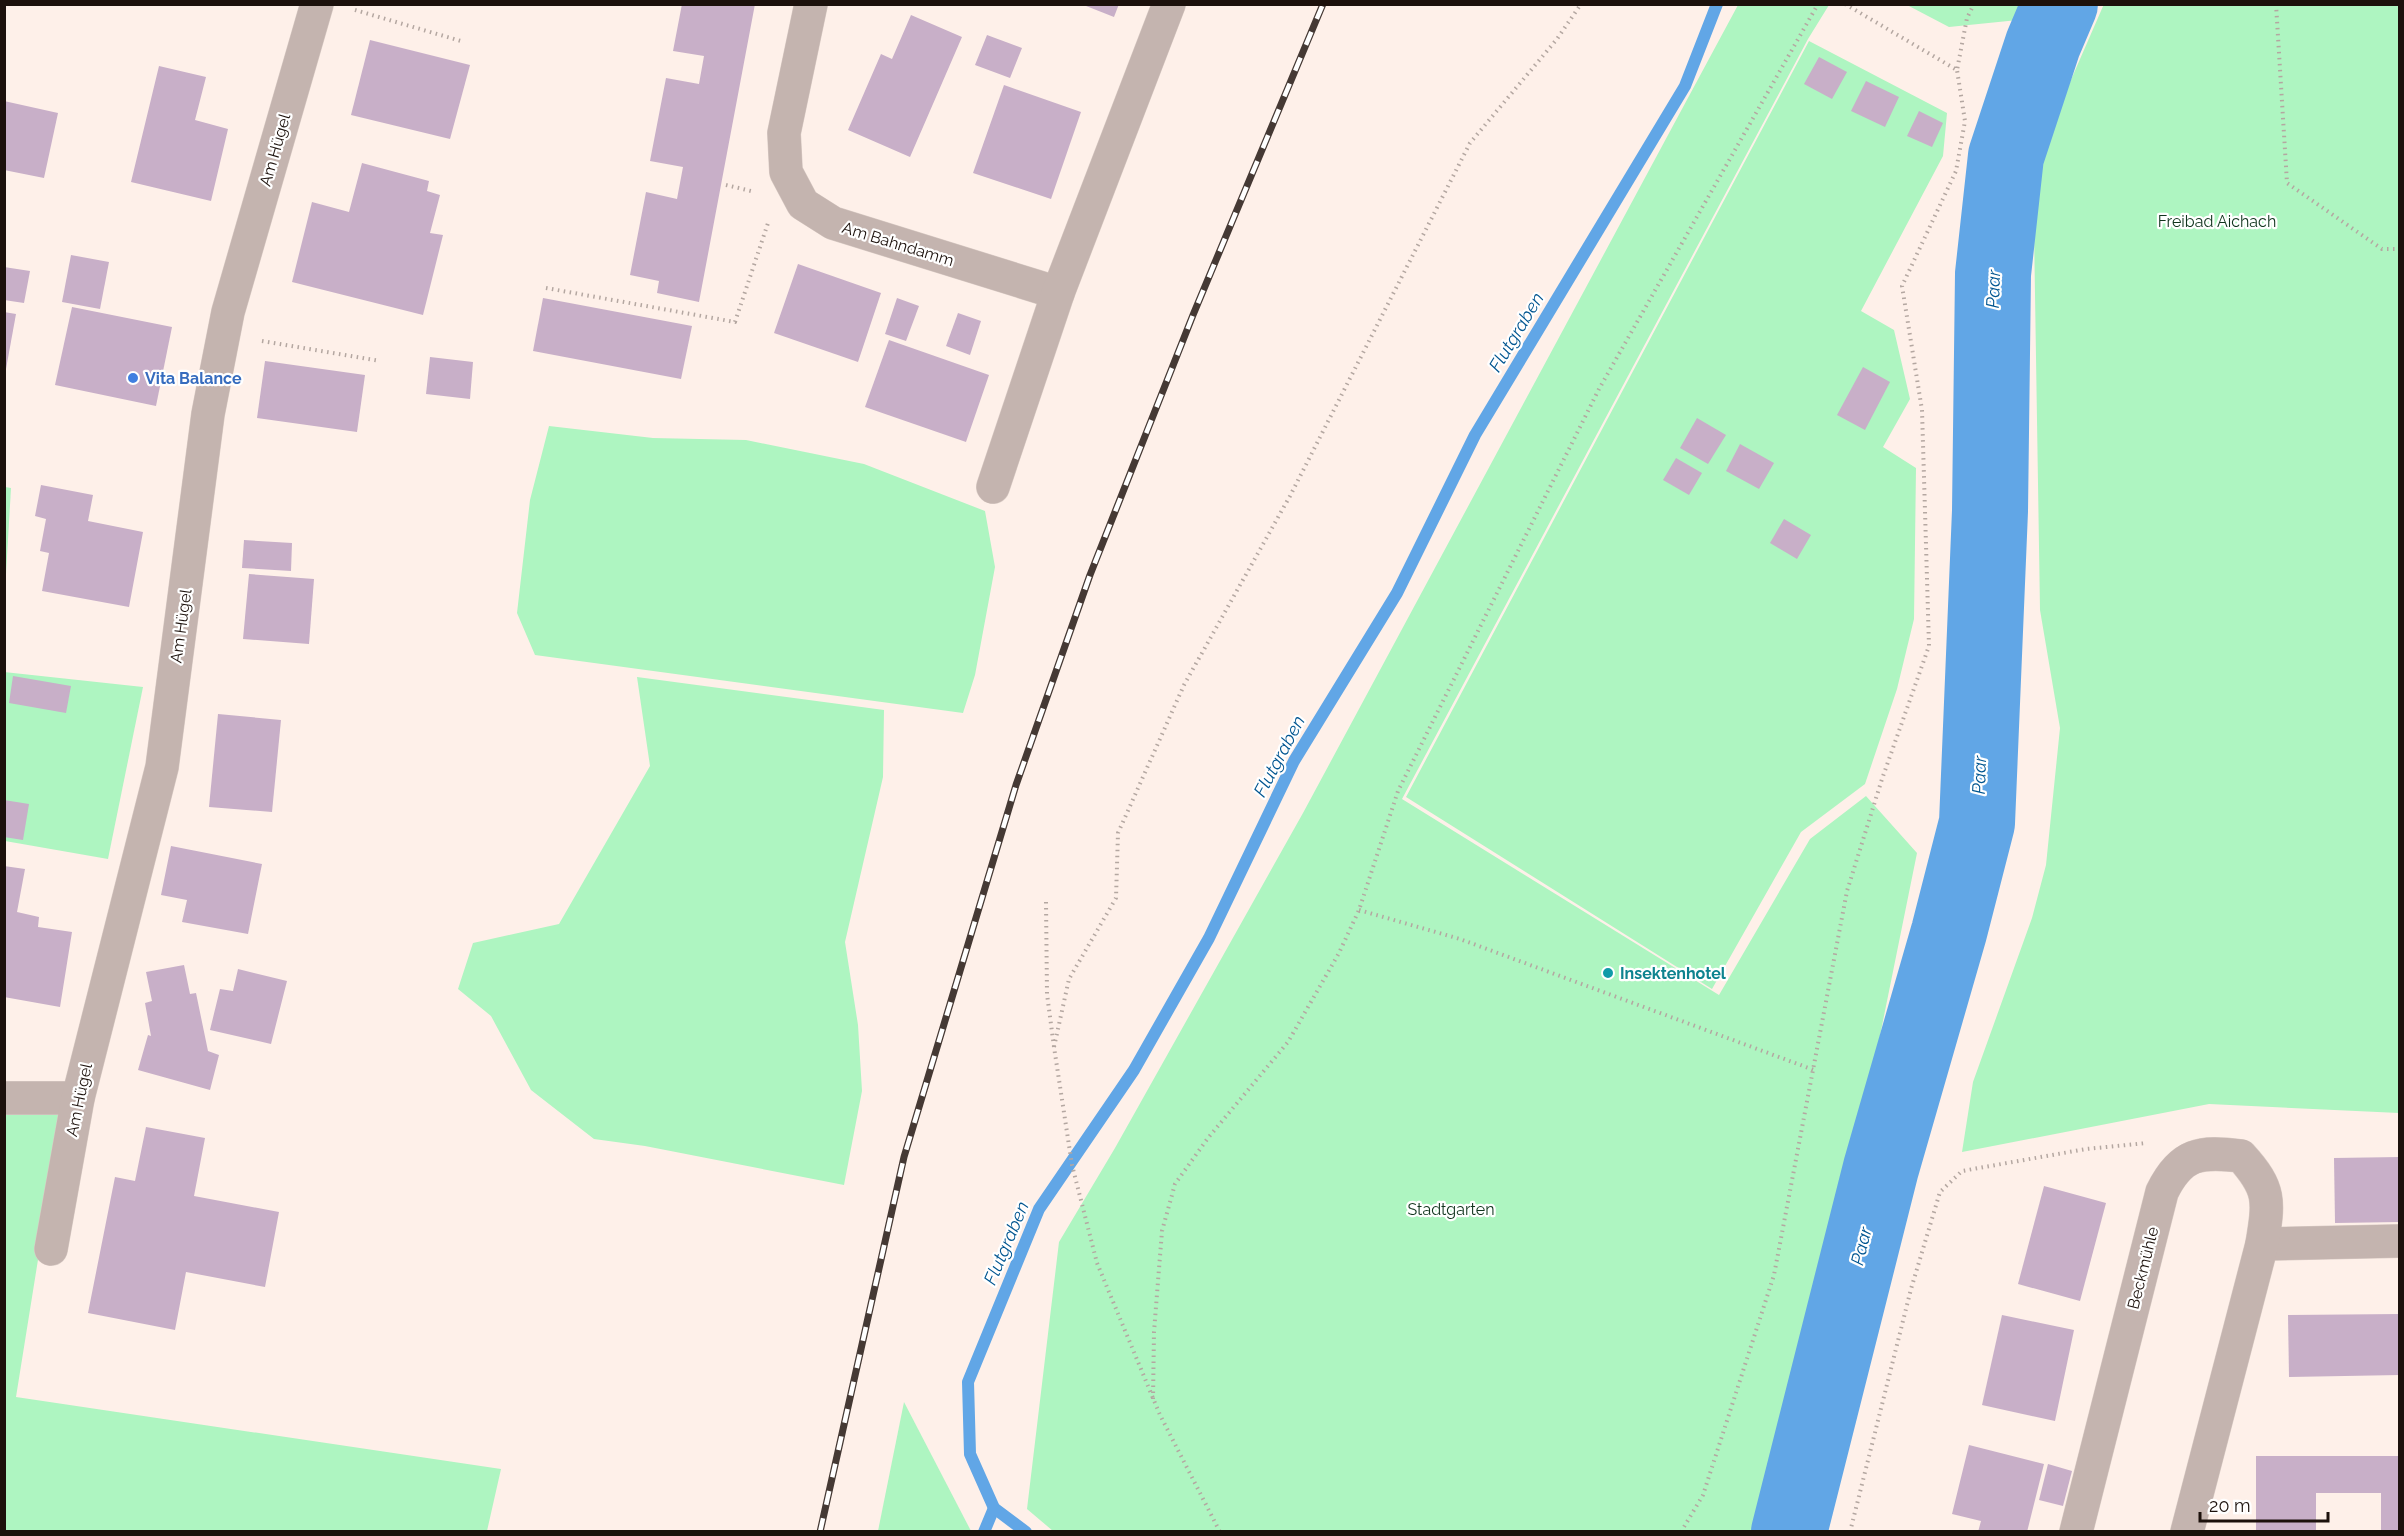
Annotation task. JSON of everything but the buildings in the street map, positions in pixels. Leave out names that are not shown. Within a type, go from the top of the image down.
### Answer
[{"type":"street","name":"Am Bahndamm","points":[[811,4],[784,133],[786,172],[803,204],[833,224],[1058,293]]},
{"type":"street","points":[[993,487],[1058,293],[1169,4]]},
{"type":"street","name":"Am Hügel","points":[[51,1249],[78,1098],[162,767],[208,414],[228,312],[332,6]]},
{"type":"street","points":[[4,1098],[78,1098]]},
{"type":"street","points":[[2187,1532],[2262,1244],[2268,1205],[2259,1176],[2241,1156],[2212,1152],[2188,1160]]},
{"type":"street","name":"Beckmühle","points":[[2076,1532],[2162,1192],[2173,1171],[2188,1160]]},
{"type":"street","points":[[2262,1244],[2400,1241]]},
{"type":"path","points":[[1054,1047],[1069,979],[1116,898],[1118,833],[1184,685],[1290,496],[1470,143],[1557,39],[1581,4]]},
{"type":"path","points":[[1153,1400],[1154,1332],[1162,1232],[1175,1184],[1208,1138],[1288,1042],[1339,953],[1359,910],[1398,791],[1599,389],[1818,4]]},
{"type":"path","points":[[1845,4],[1957,70]]},
{"type":"path","points":[[1681,1532],[1703,1495],[1773,1275],[1847,891],[1881,779],[1929,646],[1922,410],[1902,286],[1956,171],[1965,121],[1957,70],[1967,18],[1974,4]]},
{"type":"path","points":[[2276,4],[2287,183],[2382,249],[2400,249]]},
{"type":"path","points":[[332,6],[461,41]]},
{"type":"path","points":[[546,288],[735,322],[786,172]]},
{"type":"path","points":[[224,334],[380,361]]},
{"type":"path","points":[[1046,902],[1047,994],[1054,1047],[1072,1165],[1097,1263],[1153,1400],[1220,1532]]},
{"type":"path","points":[[1359,910],[1460,939],[1814,1070]]},
{"type":"path","points":[[1850,1532],[1911,1289],[1940,1192],[1962,1171],[2086,1149],[2147,1143],[2170,1147],[2188,1160]]},
{"type":"green space","name":"Freibad Aichach","points":[[2104,4],[2399,5],[2399,1113],[2209,1104],[1962,1152],[1973,1082],[2032,918],[2046,865],[2060,728],[2040,610],[2033,167]]},
{"type":"green space","name":"Stadtgarten","points":[[1738,5],[1829,5],[1808,39],[1402,799],[1719,995],[1810,839],[1866,796],[1917,853],[1838,1243],[1757,1531],[1053,1531],[1027,1509],[1059,1242],[1115,1148],[1303,813]]},
{"type":"green space","points":[[1907,5],[2026,5],[2018,20],[1949,27]]},
{"type":"green space","points":[[1809,41],[1947,113],[1943,156],[1861,311],[1894,330],[1910,399],[1883,447],[1916,468],[1914,619],[1897,689],[1865,784],[1801,832],[1712,989],[1406,797]]},
{"type":"green space","points":[[549,426],[653,438],[746,440],[864,464],[985,511],[995,567],[975,675],[963,713],[535,655],[517,613],[530,500]]},
{"type":"green space","points":[[4,487],[11,488],[5,591]]},
{"type":"green space","points":[[4,672],[143,687],[108,859],[5,841]]},
{"type":"green space","points":[[637,677],[884,710],[883,777],[845,942],[858,1025],[862,1091],[844,1185],[645,1146],[594,1139],[531,1090],[491,1016],[458,989],[473,943],[559,924],[650,766]]},
{"type":"green space","points":[[5,1109],[62,1110],[16,1397],[501,1469],[487,1531],[5,1532]]},
{"type":"green space","points":[[904,1402],[971,1531],[878,1531]]},
{"type":"waterway","name":"Flutgraben","points":[[1026,1532],[994,1508],[970,1454],[968,1382],[1039,1209],[1134,1070],[1209,938],[1294,761],[1397,593],[1475,435],[1685,86],[1717,4]]},
{"type":"waterway","name":"Paar","points":[[1789,1532],[1881,1168],[1949,932],[1977,823],[1990,511],[1993,274],[2006,156],[2043,44],[2060,4]]},
{"type":"waterway","points":[[984,1532],[994,1508]]},
{"type":"railway","points":[[820,1532],[904,1157],[1016,785],[1090,575],[1193,315],[1323,4]]},
{"type":"place","name":"Vita Balance","points":[[133,378]]},
{"type":"place","name":"Insektenhotel","points":[[1608,973]]}]
